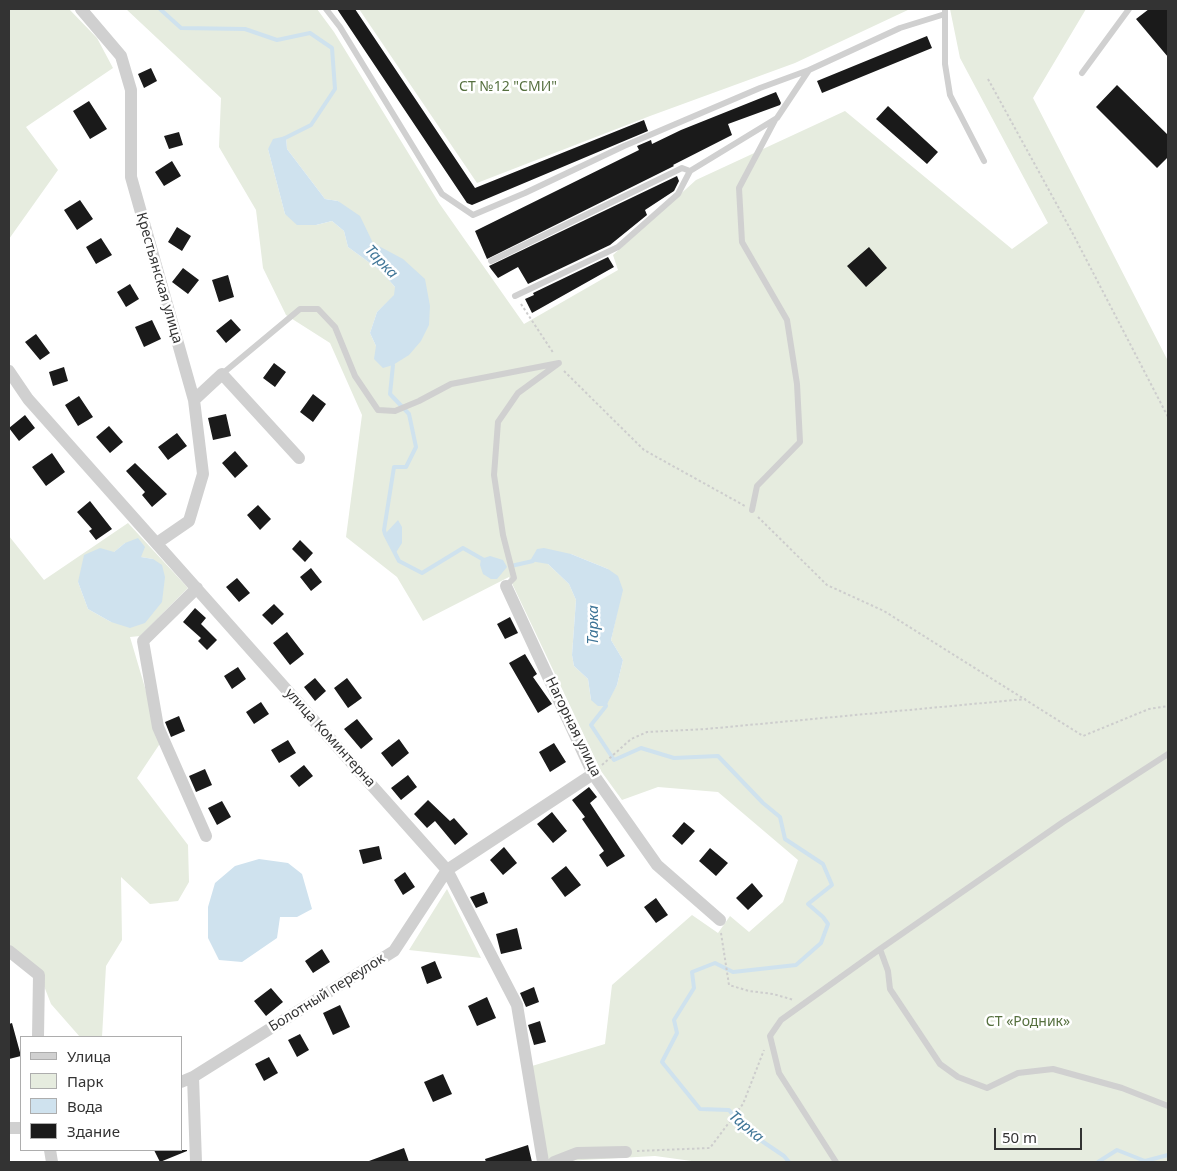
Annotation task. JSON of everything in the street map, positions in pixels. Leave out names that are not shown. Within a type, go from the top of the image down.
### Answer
[{"type":"street","name":"Крестьянская улица","points":[[81,9],[121,56],[131,90],[131,177],[194,400],[203,474],[188,522],[157,543]]},
{"type":"street","name":"улица Коминтерна","points":[[9,371],[28,399],[446,870],[517,1005],[543,1162]]},
{"type":"street","points":[[194,400],[222,374],[298,458]]},
{"type":"street","name":"Нагорная улица","points":[[510,582],[594,774],[656,865],[720,920]]},
{"type":"street","points":[[197,588],[143,641],[158,727],[206,836]]},
{"type":"street","name":"Болотный переулок","points":[[187,1080],[394,951],[446,870],[594,774]]},
{"type":"street","points":[[9,952],[39,975],[38,1036]]},
{"type":"street","points":[[187,1080],[196,1162]]},
{"type":"street","points":[[554,1162],[577,1153],[626,1152]]},
{"type":"lane","points":[[326,9],[340,27],[442,194],[473,215],[525,193],[624,146],[760,88],[809,70],[900,28],[945,11],[946,64],[950,95],[984,161]]},
{"type":"lane","points":[[1082,73],[1129,9]]},
{"type":"lane","points":[[752,510],[757,486],[800,442],[797,384],[787,320],[742,242],[738,188],[777,118],[809,70]]},
{"type":"lane","points":[[515,296],[618,247],[678,194],[690,171],[777,118]]},
{"type":"lane","points":[[491,261],[682,168],[690,171]]},
{"type":"lane","points":[[222,374],[300,309],[318,309],[335,327],[355,376],[378,410],[395,411],[419,402],[451,384],[559,363]]},
{"type":"lane","points":[[510,582],[510,558],[502,535],[494,475],[498,422],[518,393],[559,363]]},
{"type":"lane","points":[[836,1162],[779,1073],[770,1036],[781,1020],[1063,822],[1168,754]]},
{"type":"lane","points":[[880,949],[888,971],[890,989],[940,1064],[958,1077],[987,1088],[1018,1074],[1052,1069],[1122,1088],[1168,1106]]},
{"type":"path","points":[[988,79],[1073,234],[1168,416]]},
{"type":"path","points":[[515,296],[568,377],[644,450],[752,510],[827,585],[884,611],[1083,736],[1149,709],[1168,706]]},
{"type":"path","points":[[603,763],[631,739],[647,732],[706,729],[1026,699]]},
{"type":"path","points":[[722,944],[729,985],[804,1003]]},
{"type":"path","points":[[626,1152],[710,1148],[726,1123],[743,1104],[770,1036]]},
{"type":"green space","points":[[9,9],[69,9],[97,38],[113,68],[26,127],[58,170],[9,239]]},
{"type":"green space","name":"СТ «Родник»","points":[[126,9],[317,9],[334,32],[439,203],[524,324],[618,270],[613,255],[696,180],[845,111],[1012,249],[1048,223],[960,58],[950,9],[1086,9],[1033,98],[1168,361],[1168,1162],[699,1162],[655,1156],[547,1162],[532,1066],[605,1044],[612,985],[692,915],[718,933],[730,916],[749,932],[783,902],[798,860],[718,792],[658,787],[622,800],[601,771],[509,577],[423,621],[397,577],[346,537],[362,415],[330,343],[286,315],[263,268],[256,210],[219,147],[221,98]],"holes":[[[286,137],[287,149],[325,199],[338,201],[366,231],[373,244],[379,246],[421,341],[376,346],[370,333],[377,312],[395,295],[395,287],[381,271],[348,247],[344,231],[332,221],[316,225],[285,214],[268,149]],[[571,554],[608,569],[619,604],[611,640],[623,660],[617,685],[612,693],[591,700],[588,679],[574,666],[572,655],[576,600],[569,584],[548,564]]]},
{"type":"green space","name":"СТ №12 \"СМИ\"","points":[[359,9],[910,9],[795,63],[650,116],[477,183]]},
{"type":"green space","points":[[128,523],[188,588],[140,636],[130,637],[161,742],[137,778],[188,845],[189,882],[178,901],[150,904],[121,877],[122,940],[106,966],[102,1036],[79,1036],[51,1004],[37,968],[9,944],[9,536],[44,580]],"holes":[[[125,543],[141,557],[153,559],[111,622],[88,609],[78,582]]]},
{"type":"green space","points":[[447,889],[481,958],[409,950]]},
{"type":"water","points":[[286,136],[287,149],[325,199],[338,201],[360,216],[373,243],[403,259],[425,279],[430,306],[429,325],[421,341],[409,355],[393,365],[383,368],[374,359],[376,346],[370,333],[377,312],[394,295],[395,287],[381,271],[348,247],[344,231],[332,221],[316,225],[297,225],[285,214],[268,149],[273,139]]},
{"type":"water","points":[[398,520],[402,527],[402,543],[395,554],[385,534]]},
{"type":"water","points":[[138,538],[145,547],[141,557],[153,559],[162,565],[165,577],[162,602],[145,623],[130,628],[111,622],[88,609],[78,582],[84,555],[100,548],[114,552],[125,543]]},
{"type":"water","points":[[544,548],[571,554],[608,569],[618,576],[623,590],[611,640],[623,660],[617,685],[606,706],[598,706],[591,700],[588,679],[574,666],[572,655],[576,600],[569,584],[548,564],[530,561],[537,549]]},
{"type":"water","points":[[490,556],[503,560],[507,567],[497,579],[491,579],[483,574],[480,565],[481,559]]},
{"type":"water","points":[[259,859],[288,863],[302,874],[312,909],[297,917],[280,917],[277,938],[242,962],[219,960],[208,938],[208,907],[215,883],[235,866]]},
{"type":"building","points":[[337,9],[355,9],[475,188],[644,120],[648,131],[472,205],[467,203]]},
{"type":"building","points":[[1149,9],[1168,9],[1168,57],[1136,19]]},
{"type":"building","points":[[927,36],[932,48],[822,93],[817,81]]},
{"type":"building","points":[[151,68],[157,81],[144,88],[138,74]]},
{"type":"building","points":[[1117,85],[1168,135],[1168,157],[1157,168],[1096,107]]},
{"type":"building","points":[[776,92],[781,103],[780,105],[728,124],[732,135],[487,259],[475,231],[639,150],[637,146],[651,140],[652,144],[681,130]]},
{"type":"building","points":[[89,101],[107,129],[90,139],[73,111]]},
{"type":"building","points":[[888,106],[938,152],[927,164],[876,119]]},
{"type":"building","points":[[179,132],[183,145],[169,149],[164,136]]},
{"type":"building","points":[[172,161],[181,176],[164,186],[155,172]]},
{"type":"building","points":[[677,176],[679,181],[674,191],[645,210],[647,215],[610,245],[528,284],[518,267],[498,278],[489,266]]},
{"type":"building","points":[[80,200],[93,219],[77,230],[64,210]]},
{"type":"building","points":[[177,227],[191,236],[182,251],[168,242]]},
{"type":"building","points":[[101,238],[112,255],[96,264],[86,247]]},
{"type":"building","points":[[869,247],[887,268],[866,287],[847,266]]},
{"type":"building","points":[[608,257],[614,267],[532,313],[525,299],[534,295],[533,293]]},
{"type":"building","points":[[183,268],[199,280],[188,294],[172,282]]},
{"type":"building","points":[[228,275],[234,297],[219,302],[212,280]]},
{"type":"building","points":[[130,284],[139,299],[126,307],[117,292]]},
{"type":"building","points":[[231,319],[241,330],[226,343],[216,331]]},
{"type":"building","points":[[152,320],[161,339],[144,347],[135,327]]},
{"type":"building","points":[[36,334],[50,353],[40,360],[25,342]]},
{"type":"building","points":[[274,363],[286,372],[275,387],[263,378]]},
{"type":"building","points":[[64,367],[68,381],[53,386],[49,372]]},
{"type":"building","points":[[313,394],[326,404],[313,422],[300,412]]},
{"type":"building","points":[[79,396],[93,417],[78,426],[65,405]]},
{"type":"building","points":[[226,414],[231,436],[213,440],[208,418]]},
{"type":"building","points":[[25,415],[35,428],[19,441],[9,428]]},
{"type":"building","points":[[109,426],[123,442],[110,453],[96,437]]},
{"type":"building","points":[[177,433],[187,446],[168,460],[158,447]]},
{"type":"building","points":[[235,451],[248,466],[235,478],[222,463]]},
{"type":"building","points":[[52,453],[65,472],[46,486],[32,467]]},
{"type":"building","points":[[135,463],[167,494],[152,507],[142,495],[145,492],[126,471]]},
{"type":"building","points":[[90,501],[112,529],[96,540],[89,531],[92,529],[77,512]]},
{"type":"building","points":[[258,505],[271,519],[260,530],[247,515]]},
{"type":"building","points":[[300,540],[313,553],[305,562],[292,549]]},
{"type":"building","points":[[311,568],[322,582],[311,591],[300,577]]},
{"type":"building","points":[[237,578],[250,593],[239,602],[226,587]]},
{"type":"building","points":[[274,604],[284,614],[272,625],[262,615]]},
{"type":"building","points":[[195,608],[206,618],[201,624],[217,640],[207,650],[198,641],[201,638],[183,622]]},
{"type":"building","points":[[510,617],[518,633],[505,639],[497,624]]},
{"type":"building","points":[[287,632],[304,654],[290,665],[273,643]]},
{"type":"building","points":[[525,654],[537,674],[533,677],[552,704],[538,713],[509,663]]},
{"type":"building","points":[[238,667],[246,679],[232,689],[224,676]]},
{"type":"building","points":[[315,678],[326,691],[315,701],[304,687]]},
{"type":"building","points":[[347,678],[362,698],[348,708],[334,688]]},
{"type":"building","points":[[261,702],[269,714],[254,724],[246,712]]},
{"type":"building","points":[[179,716],[185,731],[171,737],[165,722]]},
{"type":"building","points":[[357,719],[373,739],[361,749],[344,729]]},
{"type":"building","points":[[399,739],[409,753],[392,767],[381,753]]},
{"type":"building","points":[[288,740],[296,753],[279,763],[271,750]]},
{"type":"building","points":[[554,743],[566,762],[550,772],[539,752]]},
{"type":"building","points":[[304,765],[313,776],[299,787],[290,776]]},
{"type":"building","points":[[205,769],[212,785],[196,792],[189,776]]},
{"type":"building","points":[[408,775],[417,787],[401,800],[391,788]]},
{"type":"building","points":[[589,787],[597,797],[590,803],[625,856],[607,867],[599,855],[604,851],[582,819],[585,817],[572,800]]},
{"type":"building","points":[[428,800],[450,821],[454,818],[468,834],[455,845],[435,821],[427,828],[414,814]]},
{"type":"building","points":[[222,801],[231,817],[217,825],[208,808]]},
{"type":"building","points":[[552,812],[567,831],[553,843],[537,824]]},
{"type":"building","points":[[684,822],[695,831],[682,845],[672,836]]},
{"type":"building","points":[[379,846],[382,859],[363,864],[359,850]]},
{"type":"building","points":[[504,847],[517,863],[503,875],[490,860]]},
{"type":"building","points":[[710,848],[728,863],[716,876],[699,861]]},
{"type":"building","points":[[566,866],[581,885],[565,897],[551,878]]},
{"type":"building","points":[[405,872],[415,887],[403,895],[394,880]]},
{"type":"building","points":[[752,883],[763,896],[748,910],[736,898]]},
{"type":"building","points":[[484,892],[488,903],[476,908],[470,897]]},
{"type":"building","points":[[656,898],[668,915],[656,923],[644,907]]},
{"type":"building","points":[[517,928],[522,949],[501,954],[496,934]]},
{"type":"building","points":[[322,949],[330,962],[313,973],[305,961]]},
{"type":"building","points":[[435,961],[442,978],[427,984],[421,967]]},
{"type":"building","points":[[534,987],[539,1002],[526,1007],[520,993]]},
{"type":"building","points":[[271,988],[283,1002],[266,1016],[254,1001]]},
{"type":"building","points":[[487,997],[496,1018],[477,1026],[468,1006]]},
{"type":"building","points":[[340,1005],[350,1027],[333,1035],[323,1013]]},
{"type":"building","points":[[540,1021],[546,1042],[534,1045],[528,1025]]},
{"type":"building","points":[[12,1023],[20,1056],[9,1059],[9,1024]]},
{"type":"building","points":[[300,1034],[309,1050],[297,1057],[288,1040]]},
{"type":"building","points":[[269,1057],[278,1073],[264,1081],[255,1064]]},
{"type":"building","points":[[443,1074],[452,1094],[433,1102],[424,1082]]},
{"type":"building","points":[[528,1145],[532,1162],[486,1162],[485,1159]]},
{"type":"building","points":[[404,1148],[409,1162],[369,1161]]},
{"type":"building","points":[[187,1150],[187,1151],[160,1162],[154,1151]]},
{"type":"waterway","name":"Тарка","points":[[160,9],[181,28],[245,29],[277,40],[310,33],[332,48],[335,89],[311,125],[283,139]]},
{"type":"waterway","name":"Тарка","points":[[391,362],[393,365],[390,394],[409,414],[416,447],[406,467],[394,467],[384,530],[385,534],[399,561],[422,573],[463,548],[484,560]]},
{"type":"waterway","name":"Тарка","points":[[511,566],[533,561]]},
{"type":"waterway","name":"Тарка","points":[[605,703],[606,706],[591,725],[614,760],[641,748],[674,758],[718,756],[763,803],[780,817],[785,839],[823,864],[832,885],[808,904],[828,924],[821,943],[796,965],[733,972],[715,963],[692,972],[694,988],[674,1020],[677,1033],[662,1062],[700,1109],[729,1110],[747,1131],[784,1156],[789,1162]]},
{"type":"waterway","name":"Тарка","points":[[1098,1162],[1117,1150],[1145,1161],[1168,1155]]}]
